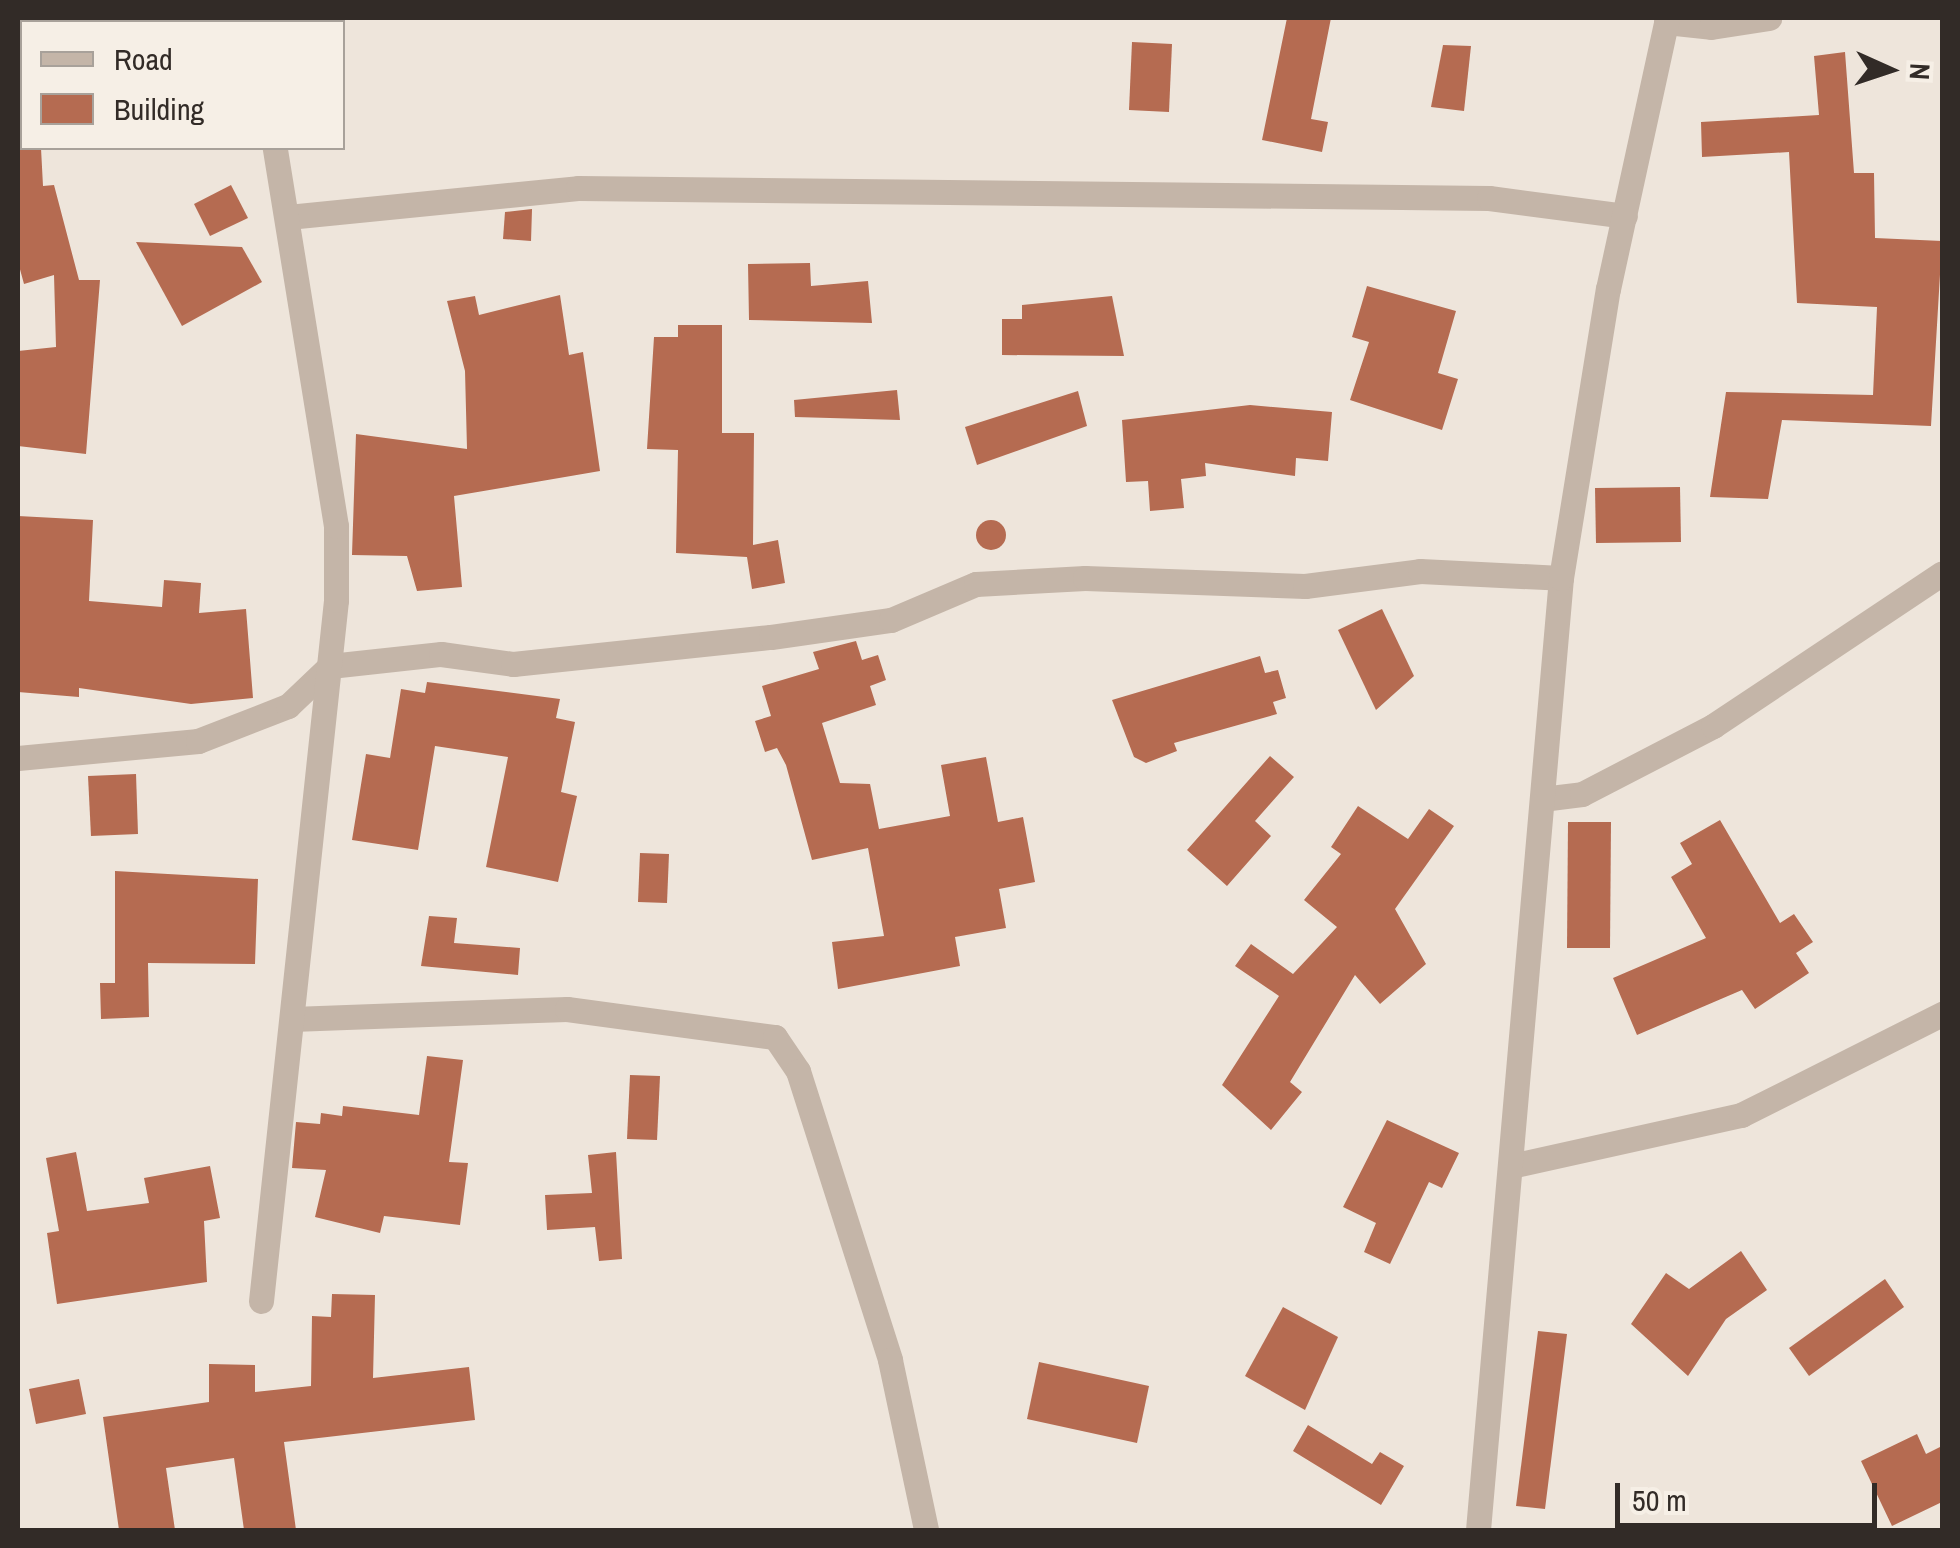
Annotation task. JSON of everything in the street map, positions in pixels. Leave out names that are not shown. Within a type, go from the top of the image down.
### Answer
[{"type":"street","points":[[1478,1530],[1561,578],[1625,216],[1667,20],[1711,28],[1770,18]]},
{"type":"street","points":[[261,1302],[330,666],[336,526],[276,150]]},
{"type":"street","points":[[288,217],[578,188],[1489,198],[1625,216]]},
{"type":"street","points":[[18,758],[198,742],[288,706],[330,666],[441,654],[513,664],[771,637],[891,620],[976,584],[1085,578],[1305,586],[1420,571],[1561,578]]},
{"type":"street","points":[[1542,799],[1582,794],[1713,726],[1942,572]]},
{"type":"street","points":[[292,1020],[567,1009],[775,1037],[798,1072],[890,1360],[926,1530]]},
{"type":"street","points":[[1511,1166],[1741,1115],[1942,1014]]},
{"type":"building","points":[[1287,18],[1331,18],[1311,119],[1328,122],[1322,152],[1262,140]]},
{"type":"building","points":[[1132,42],[1172,44],[1169,112],[1129,110]]},
{"type":"building","points":[[1443,45],[1471,46],[1464,111],[1431,107]]},
{"type":"building","points":[[1845,52],[1854,173],[1874,173],[1875,238],[1942,241],[1931,426],[1782,420],[1768,499],[1710,497],[1726,392],[1873,395],[1877,307],[1797,303],[1789,152],[1702,157],[1701,122],[1819,115],[1814,56]]},
{"type":"building","points":[[18,134],[20,150],[41,150],[43,186],[54,185],[79,280],[100,280],[86,454],[18,446],[18,351],[56,347],[54,275],[24,284],[18,262]]},
{"type":"building","points":[[231,185],[248,218],[210,236],[194,204]]},
{"type":"building","points":[[532,209],[531,241],[503,239],[505,212]]},
{"type":"building","points":[[136,242],[242,247],[262,282],[182,326]]},
{"type":"building","points":[[810,263],[811,286],[868,281],[872,323],[749,320],[748,264]]},
{"type":"building","points":[[1367,286],[1456,311],[1438,373],[1458,379],[1442,430],[1350,400],[1369,342],[1352,337]]},
{"type":"building","points":[[560,295],[569,355],[583,352],[600,471],[454,496],[462,587],[417,591],[407,556],[352,555],[356,434],[467,449],[465,371],[447,301],[475,296],[479,315]]},
{"type":"building","points":[[1112,296],[1124,356],[1002,355],[1002,319],[1022,319],[1022,305]]},
{"type":"building","points":[[678,325],[722,325],[722,433],[754,433],[753,545],[778,540],[785,583],[752,589],[747,557],[676,553],[678,450],[647,449],[654,337],[678,337]]},
{"type":"building","points":[[897,390],[900,420],[795,417],[794,400]]},
{"type":"building","points":[[1078,391],[1087,426],[977,465],[965,427]]},
{"type":"building","points":[[1250,405],[1332,412],[1328,461],[1296,458],[1295,476],[1205,463],[1206,476],[1181,479],[1184,508],[1150,511],[1148,481],[1126,482],[1122,420]]},
{"type":"building","points":[[1680,487],[1681,542],[1596,543],[1595,488]]},
{"type":"building","points":[[18,516],[93,520],[89,601],[162,607],[164,580],[201,583],[199,613],[246,609],[253,698],[191,704],[79,688],[79,697],[18,692]]},
{"type":"building","points":[[991,520],[1002,524],[1006,535],[1002,546],[991,550],[980,546],[976,535],[980,524]]},
{"type":"building","points":[[1382,609],[1414,676],[1376,710],[1338,630]]},
{"type":"building","points":[[856,641],[862,660],[878,655],[886,680],[870,686],[876,705],[822,723],[840,783],[870,784],[879,829],[950,816],[941,765],[986,757],[998,822],[1023,817],[1035,882],[999,889],[1006,928],[955,937],[960,966],[838,989],[832,942],[884,936],[868,848],[812,860],[786,765],[777,748],[765,752],[755,721],[771,716],[762,686],[819,669],[813,652]]},
{"type":"building","points":[[1260,656],[1265,673],[1278,670],[1286,698],[1273,702],[1277,714],[1174,743],[1177,751],[1146,763],[1134,757],[1112,700]]},
{"type":"building","points":[[427,682],[560,699],[556,718],[575,722],[561,792],[577,796],[558,882],[486,867],[508,757],[435,746],[418,850],[352,840],[366,754],[390,758],[401,689],[425,693]]},
{"type":"building","points":[[1270,756],[1294,777],[1255,821],[1271,836],[1227,886],[1187,850]]},
{"type":"building","points":[[136,774],[138,834],[91,836],[88,776]]},
{"type":"building","points":[[1358,806],[1408,839],[1429,809],[1454,826],[1395,909],[1426,964],[1380,1004],[1355,975],[1290,1082],[1302,1092],[1271,1130],[1222,1085],[1279,996],[1235,966],[1251,944],[1293,974],[1337,927],[1304,900],[1341,854],[1331,847]]},
{"type":"building","points":[[1720,820],[1780,923],[1794,914],[1813,942],[1796,953],[1809,973],[1755,1009],[1742,990],[1637,1035],[1613,978],[1706,938],[1671,877],[1692,864],[1680,843]]},
{"type":"building","points":[[1568,822],[1611,822],[1610,948],[1567,948]]},
{"type":"building","points":[[640,853],[669,854],[667,903],[638,902]]},
{"type":"building","points":[[115,871],[258,879],[255,964],[148,963],[149,1017],[101,1019],[100,983],[115,983]]},
{"type":"building","points":[[429,916],[457,918],[454,943],[520,948],[518,975],[421,966]]},
{"type":"building","points":[[427,1056],[463,1060],[449,1162],[468,1163],[460,1225],[384,1216],[380,1233],[315,1217],[326,1170],[292,1168],[296,1122],[320,1124],[321,1113],[342,1116],[343,1106],[419,1115]]},
{"type":"building","points":[[630,1075],[660,1076],[657,1140],[627,1139]]},
{"type":"building","points":[[1387,1120],[1459,1153],[1442,1188],[1429,1182],[1390,1264],[1364,1252],[1376,1223],[1343,1207]]},
{"type":"building","points":[[76,1152],[87,1211],[149,1203],[144,1178],[210,1166],[220,1218],[204,1221],[207,1282],[57,1304],[47,1233],[59,1231],[46,1158]]},
{"type":"building","points":[[616,1152],[622,1259],[599,1261],[595,1227],[547,1230],[545,1195],[592,1193],[588,1155]]},
{"type":"building","points":[[1741,1251],[1767,1290],[1726,1319],[1688,1376],[1631,1324],[1666,1273],[1689,1289]]},
{"type":"building","points":[[1885,1279],[1904,1307],[1809,1376],[1789,1348]]},
{"type":"building","points":[[332,1294],[375,1295],[373,1378],[469,1367],[475,1420],[284,1442],[296,1530],[244,1530],[234,1458],[166,1468],[175,1530],[119,1530],[103,1417],[209,1402],[209,1364],[255,1365],[255,1392],[311,1386],[312,1316],[331,1317]]},
{"type":"building","points":[[1283,1307],[1338,1337],[1305,1410],[1245,1376]]},
{"type":"building","points":[[1538,1331],[1567,1334],[1545,1509],[1516,1506]]},
{"type":"building","points":[[1039,1362],[1149,1386],[1137,1443],[1027,1419]]},
{"type":"building","points":[[79,1379],[86,1414],[36,1424],[29,1389]]},
{"type":"building","points":[[1308,1425],[1372,1464],[1380,1452],[1404,1466],[1381,1505],[1293,1451]]},
{"type":"building","points":[[1917,1434],[1926,1454],[1942,1446],[1942,1502],[1892,1526],[1861,1461]]}]
